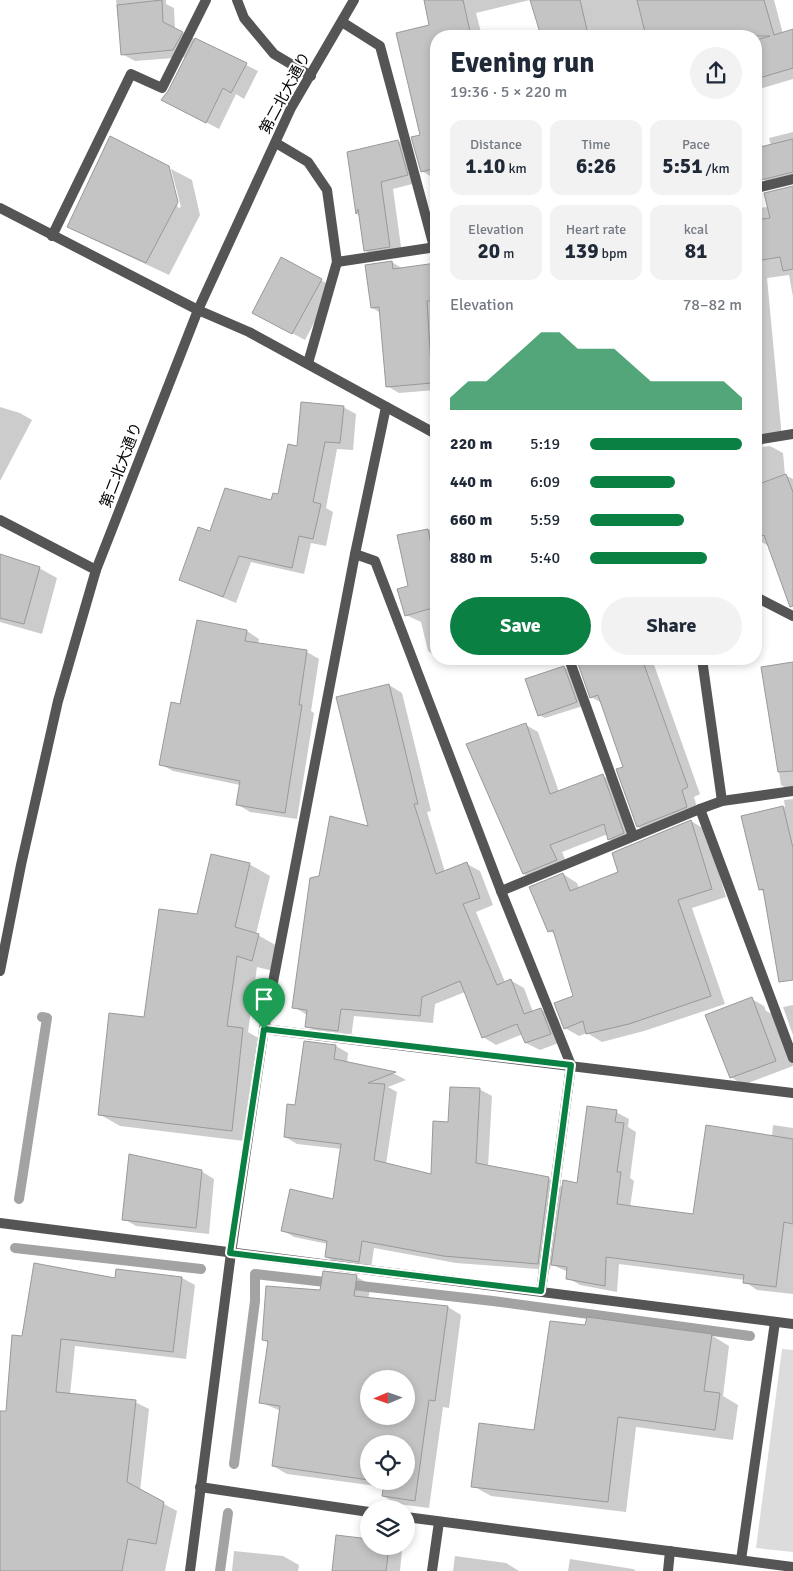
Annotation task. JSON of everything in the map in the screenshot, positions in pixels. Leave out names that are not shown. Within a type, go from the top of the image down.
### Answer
[{"type":"street","points":[[52,236],[131,74],[162,88],[206,0]]},
{"type":"street","points":[[236,0],[244,18],[274,54],[311,76]]},
{"type":"street","name":"第二北大通り","points":[[0,971],[21,865],[58,701],[96,570],[198,310],[292,108],[354,0]]},
{"type":"street","points":[[342,22],[380,46],[430,229]]},
{"type":"street","points":[[276,143],[308,162],[327,190],[337,262],[308,363]]},
{"type":"street","points":[[762,187],[793,179]]},
{"type":"street","points":[[0,208],[198,310],[249,332],[430,431]]},
{"type":"street","points":[[337,262],[430,248]]},
{"type":"street","points":[[190,1571],[230,1253],[264,1029],[355,554],[386,408]]},
{"type":"street","points":[[762,439],[793,434]]},
{"type":"street","points":[[0,520],[96,570]]},
{"type":"street","points":[[355,554],[375,561],[571,1065],[541,1291]]},
{"type":"street","points":[[762,600],[793,616]]},
{"type":"street","points":[[571,665],[633,836]]},
{"type":"street","points":[[703,665],[722,801]]},
{"type":"street","points":[[502,891],[722,801],[793,791]]},
{"type":"street","points":[[700,809],[793,1058]]},
{"type":"street","points":[[264,1029],[793,1093]]},
{"type":"street","points":[[0,1223],[793,1324]]},
{"type":"street","points":[[741,1560],[775,1322]]},
{"type":"street","points":[[200,1487],[360,1511]]},
{"type":"street","points":[[415,1518],[793,1567]]},
{"type":"street","points":[[432,1571],[439,1522]]},
{"type":"street","points":[[668,1571],[670,1551]]},
{"type":"shaded area","points":[[782,1349],[793,1350],[793,1552],[756,1548]]},
{"type":"building","points":[[162,0],[163,22],[183,32],[173,50],[121,55],[117,5]]},
{"type":"building","points":[[424,0],[463,0],[470,30],[430,30],[430,170],[421,172],[411,137],[420,135],[396,33],[429,25]]},
{"type":"building","points":[[530,0],[580,0],[587,30],[539,30]]},
{"type":"building","points":[[637,0],[764,0],[774,35],[793,29],[793,68],[762,77],[762,38],[770,36],[762,36],[762,30],[644,30]]},
{"type":"building","points":[[195,38],[247,63],[231,93],[223,88],[206,123],[161,100],[168,91]]},
{"type":"building","points":[[110,136],[169,166],[178,202],[146,263],[67,227]]},
{"type":"building","points":[[793,139],[793,172],[762,180],[762,147]]},
{"type":"building","points":[[398,140],[408,175],[381,182],[390,247],[364,251],[358,209],[356,214],[347,152]]},
{"type":"building","points":[[793,186],[793,269],[783,271],[780,257],[762,260],[762,219],[770,218],[764,193]]},
{"type":"building","points":[[281,257],[322,279],[292,334],[252,313]]},
{"type":"building","points":[[392,261],[393,269],[430,264],[430,301],[427,301],[430,383],[386,387],[379,307],[371,308],[365,265]]},
{"type":"building","points":[[301,402],[344,406],[340,443],[325,442],[313,502],[321,504],[313,539],[299,536],[292,568],[239,556],[223,597],[179,580],[198,527],[210,531],[225,488],[271,500],[273,493],[278,494],[288,444],[297,446]]},
{"type":"building","points":[[786,474],[793,492],[793,606],[790,607],[764,535],[762,536],[762,483]]},
{"type":"building","points":[[428,529],[430,540],[430,609],[405,616],[397,589],[408,586],[397,535]]},
{"type":"building","points":[[0,554],[40,567],[24,624],[0,618]]},
{"type":"building","points":[[197,620],[247,630],[245,641],[307,650],[299,705],[302,705],[285,813],[236,805],[240,781],[159,765],[171,702],[180,704]]},
{"type":"building","points":[[793,662],[793,771],[778,772],[761,667]]},
{"type":"building","points":[[578,665],[644,665],[688,787],[682,790],[687,807],[637,827],[616,769],[623,767],[598,695],[590,698]]},
{"type":"building","points":[[564,666],[577,702],[538,716],[525,679]]},
{"type":"building","points":[[389,684],[418,804],[414,804],[436,874],[467,862],[480,898],[463,904],[497,985],[511,979],[524,1014],[541,1008],[551,1034],[525,1043],[517,1024],[482,1038],[460,981],[422,997],[420,1016],[341,1009],[338,1031],[305,1027],[307,1010],[292,1008],[310,878],[319,876],[330,816],[368,826],[336,697]]},
{"type":"building","points":[[526,723],[550,794],[603,774],[624,833],[608,840],[604,824],[550,845],[557,860],[523,874],[466,744]]},
{"type":"building","points":[[783,806],[793,848],[793,980],[779,982],[763,889],[759,890],[741,816]]},
{"type":"building","points":[[691,820],[712,889],[678,900],[711,996],[629,1024],[586,1034],[583,1021],[564,1029],[554,1003],[573,996],[553,930],[548,932],[529,887],[563,873],[570,891],[618,872],[612,853]]},
{"type":"building","points":[[211,854],[250,863],[235,927],[259,934],[252,961],[237,956],[227,1026],[243,1028],[232,1131],[98,1115],[109,1013],[144,1017],[159,909],[197,914]]},
{"type":"building","points":[[752,997],[776,1061],[730,1078],[705,1015]]},
{"type":"building","points":[[304,1041],[336,1045],[334,1059],[396,1072],[368,1083],[385,1084],[374,1160],[431,1174],[433,1121],[448,1122],[450,1087],[480,1088],[476,1163],[549,1177],[538,1264],[443,1256],[362,1241],[359,1262],[325,1257],[327,1241],[281,1231],[290,1189],[333,1199],[341,1144],[284,1137],[287,1104],[295,1105]]},
{"type":"building","points":[[587,1106],[617,1110],[615,1122],[624,1123],[617,1172],[621,1172],[617,1204],[693,1214],[706,1125],[793,1139],[793,1224],[784,1222],[776,1287],[743,1283],[744,1275],[606,1257],[605,1286],[566,1279],[567,1267],[551,1265],[563,1180],[577,1183]]},
{"type":"building","points":[[129,1154],[202,1170],[196,1228],[122,1220]]},
{"type":"building","points":[[34,1263],[115,1278],[116,1269],[182,1277],[173,1352],[61,1339],[56,1392],[136,1400],[127,1482],[164,1502],[156,1544],[128,1539],[122,1571],[0,1571],[0,1411],[6,1411],[12,1335],[22,1336]]},
{"type":"building","points":[[323,1271],[357,1275],[354,1296],[448,1306],[435,1401],[429,1400],[415,1501],[382,1496],[383,1490],[415,1490],[415,1435],[360,1435],[360,1479],[272,1466],[280,1406],[259,1403],[268,1341],[262,1340],[266,1286],[320,1290]]},
{"type":"building","points":[[587,1317],[712,1334],[704,1391],[720,1393],[715,1430],[618,1417],[608,1502],[471,1487],[479,1423],[534,1430],[550,1321],[585,1325]]},
{"type":"building","points":[[336,1535],[360,1538],[360,1555],[388,1555],[386,1571],[332,1571]]},
{"type":"waterway","points":[[19,1199],[47,1018],[42,1017]]},
{"type":"waterway","points":[[15,1248],[201,1269]]},
{"type":"waterway","points":[[234,1464],[255,1301],[255,1274],[493,1301],[750,1336]]},
{"type":"waterway","points":[[220,1571],[228,1513]]},
{"type":"route","points":[[264,1029],[571,1065],[541,1291],[230,1253],[264,1029]]}]
